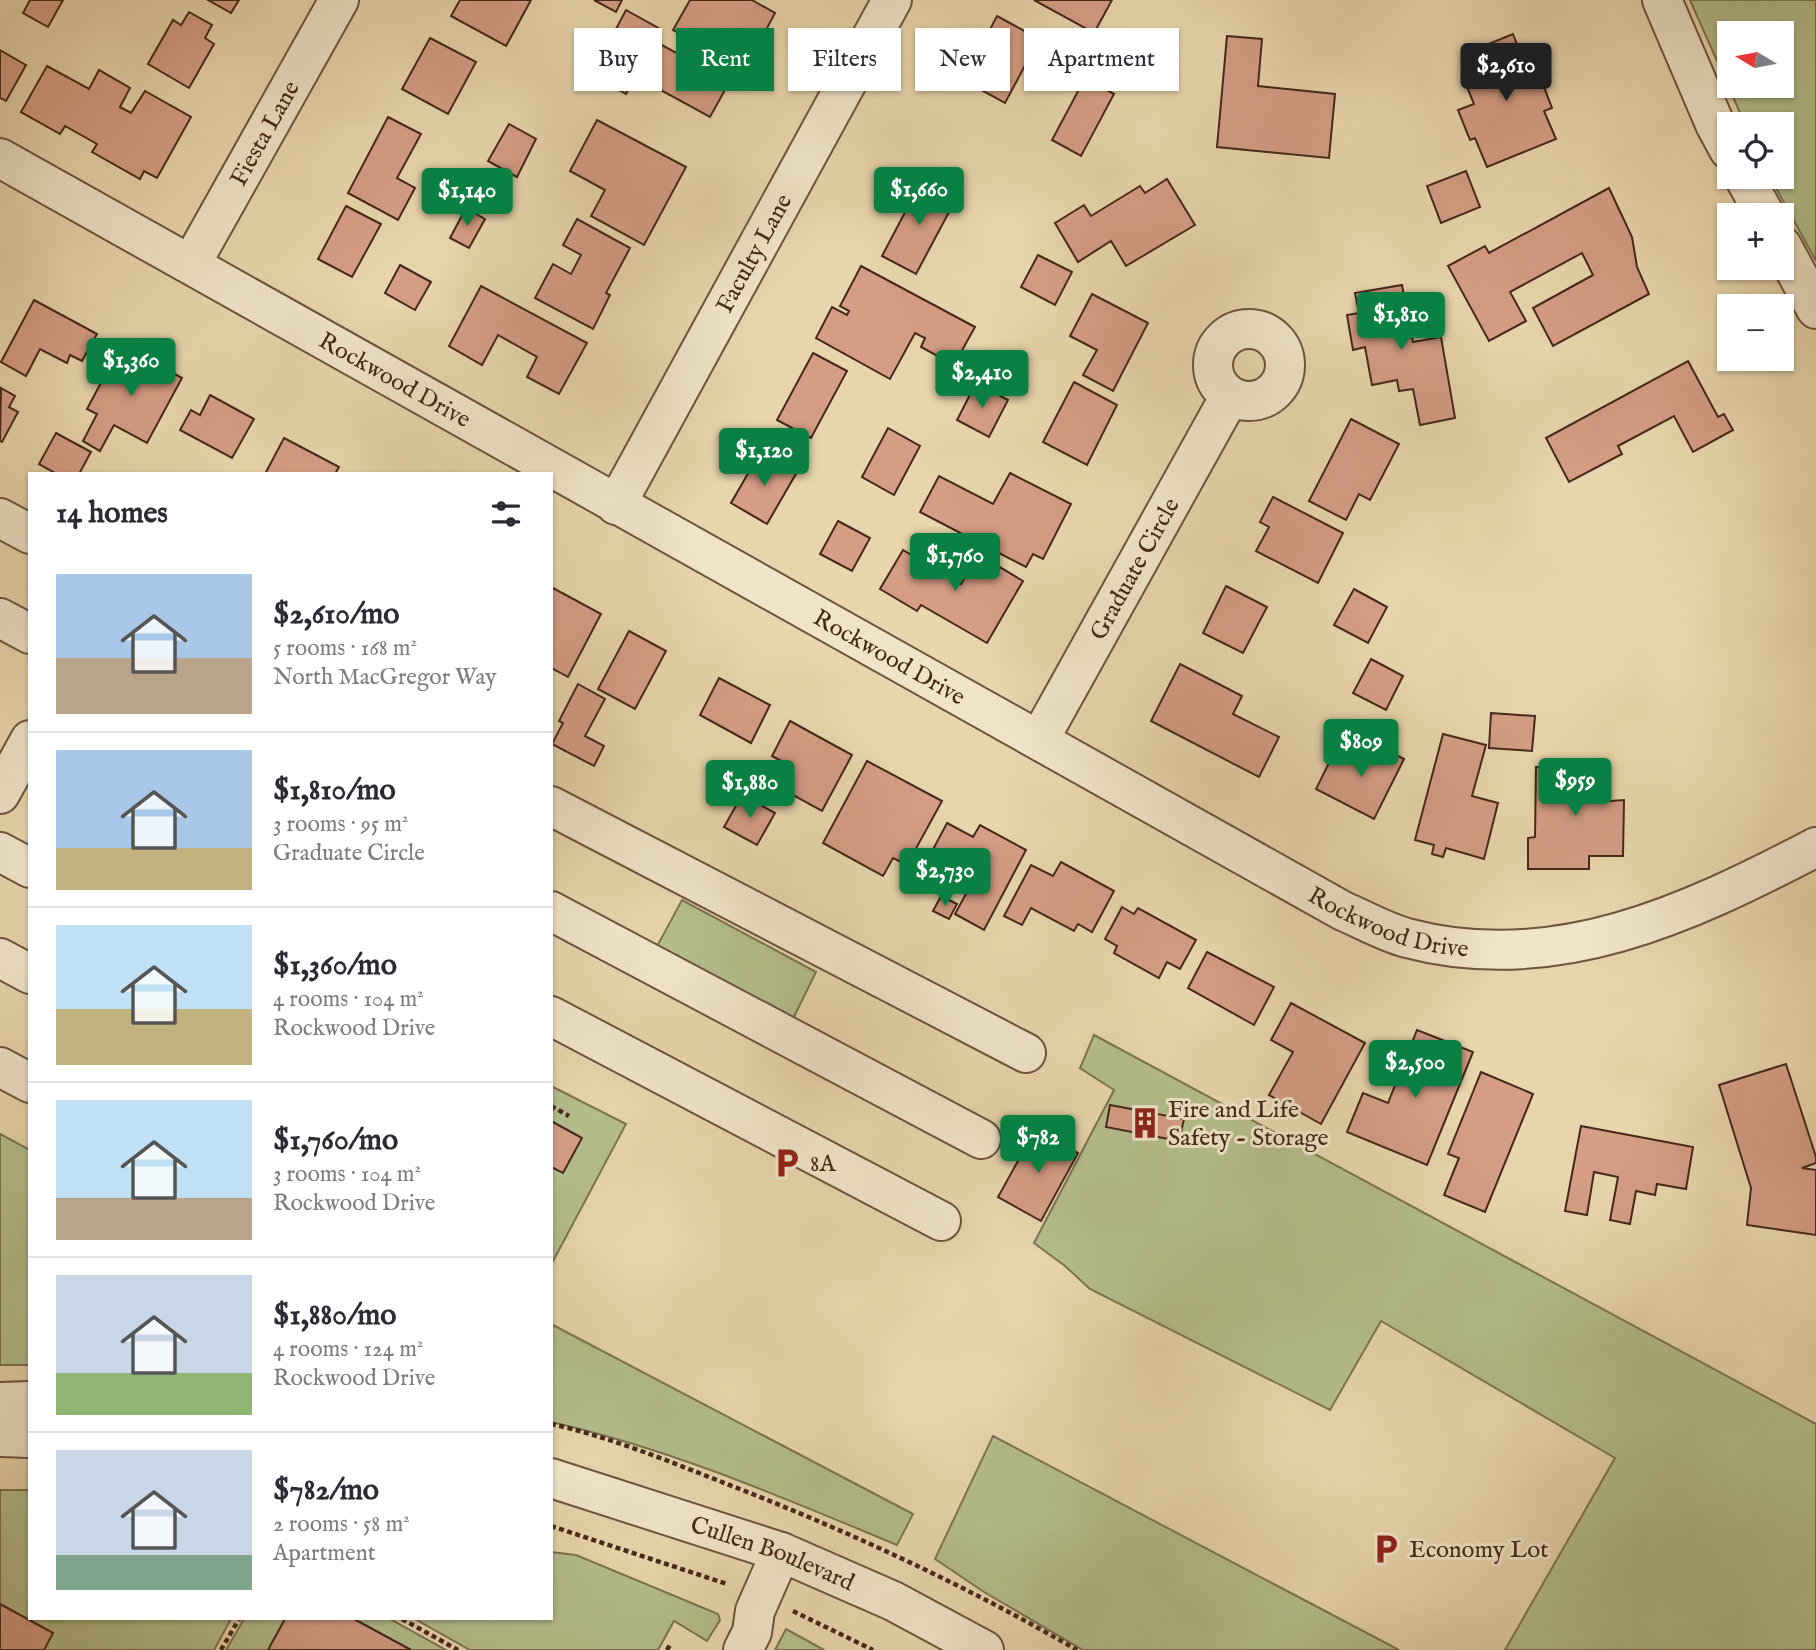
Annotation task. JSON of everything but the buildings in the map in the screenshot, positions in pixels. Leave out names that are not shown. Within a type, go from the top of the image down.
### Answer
[{"type":"street","name":"Fiesta Lane","points":[[191,264],[339,0]]},
{"type":"street","name":"Faculty Lane","points":[[616,505],[892,0]]},
{"type":"street","points":[[1662,0],[1717,128]]},
{"type":"street","name":"Rockwood Drive","points":[[0,158],[1343,911],[1406,937],[1477,951],[1548,948],[1613,936],[1713,898],[1816,847]]},
{"type":"street","points":[[1794,268],[1816,309]]},
{"type":"street","name":"Graduate Circle","points":[[1039,740],[1230,396]]},
{"type":"street","points":[[0,518],[28,533]]},
{"type":"street","points":[[0,618],[28,633]]},
{"type":"street","points":[[0,794],[21,746]]},
{"type":"street","points":[[553,807],[1026,1053]]},
{"type":"street","points":[[0,852],[28,867]]},
{"type":"street","points":[[553,912],[981,1139]]},
{"type":"street","points":[[0,958],[28,973]]},
{"type":"street","points":[[553,1017],[941,1221]]},
{"type":"street","points":[[0,1067],[28,1082]]},
{"type":"street","points":[[0,1402],[28,1401]]},
{"type":"street","points":[[0,1437],[28,1438]]},
{"type":"street","name":"Cullen Boulevard","points":[[553,1479],[781,1552],[893,1601],[984,1650]]},
{"type":"street","points":[[743,1650],[752,1632],[755,1611],[781,1552]]},
{"type":"street","points":[[723,1650],[736,1624],[755,1611]]},
{"type":"path","points":[[553,1107],[569,1116]]},
{"type":"path","points":[[553,1425],[678,1464],[816,1519],[1012,1613],[1077,1650]]},
{"type":"path","points":[[553,1527],[724,1583]]},
{"type":"path","points":[[794,1612],[873,1650]]},
{"type":"path","points":[[220,1650],[238,1620]]},
{"type":"path","points":[[403,1620],[458,1650]]},
{"type":"green space","points":[[1690,0],[1816,0],[1816,261],[1794,221],[1794,203],[1784,203],[1777,189],[1794,189],[1794,112],[1740,112],[1733,98],[1794,98],[1794,21],[1717,21],[1717,61]]},
{"type":"green space","points":[[682,900],[816,972],[790,1025],[655,950]]},
{"type":"green space","points":[[1094,1035],[1816,1424],[1816,1650],[1505,1650],[1615,1458],[1381,1321],[1330,1410],[1090,1289],[1034,1243],[1114,1090],[1080,1068]]},
{"type":"green space","points":[[553,1087],[626,1124],[553,1261]]},
{"type":"green space","points":[[0,1134],[28,1149],[28,1365],[0,1365]]},
{"type":"green space","points":[[553,1325],[913,1514],[897,1545],[683,1460],[553,1422]]},
{"type":"green space","points":[[993,1436],[1399,1650],[1083,1650],[984,1592],[935,1559]]},
{"type":"green space","points":[[0,1490],[28,1490],[28,1619],[0,1604]]},
{"type":"green space","points":[[553,1552],[576,1555],[718,1614],[720,1620],[707,1641],[674,1621],[658,1650],[470,1650],[417,1620],[553,1620]]},
{"type":"green space","points":[[29,1620],[230,1620],[214,1650],[44,1650],[53,1633]]},
{"type":"green space","points":[[243,1620],[284,1620],[268,1650],[226,1650]]},
{"type":"green space","points":[[356,1620],[392,1620],[446,1650],[411,1650]]},
{"type":"green space","points":[[786,1629],[824,1650],[775,1650]]},
{"type":"place","name":"Fire and Life Safety - Storage","points":[[1145,1123]]},
{"type":"place","name":"8A","points":[[787,1163]]},
{"type":"place","name":"Economy Lot","points":[[1386,1549]]}]
